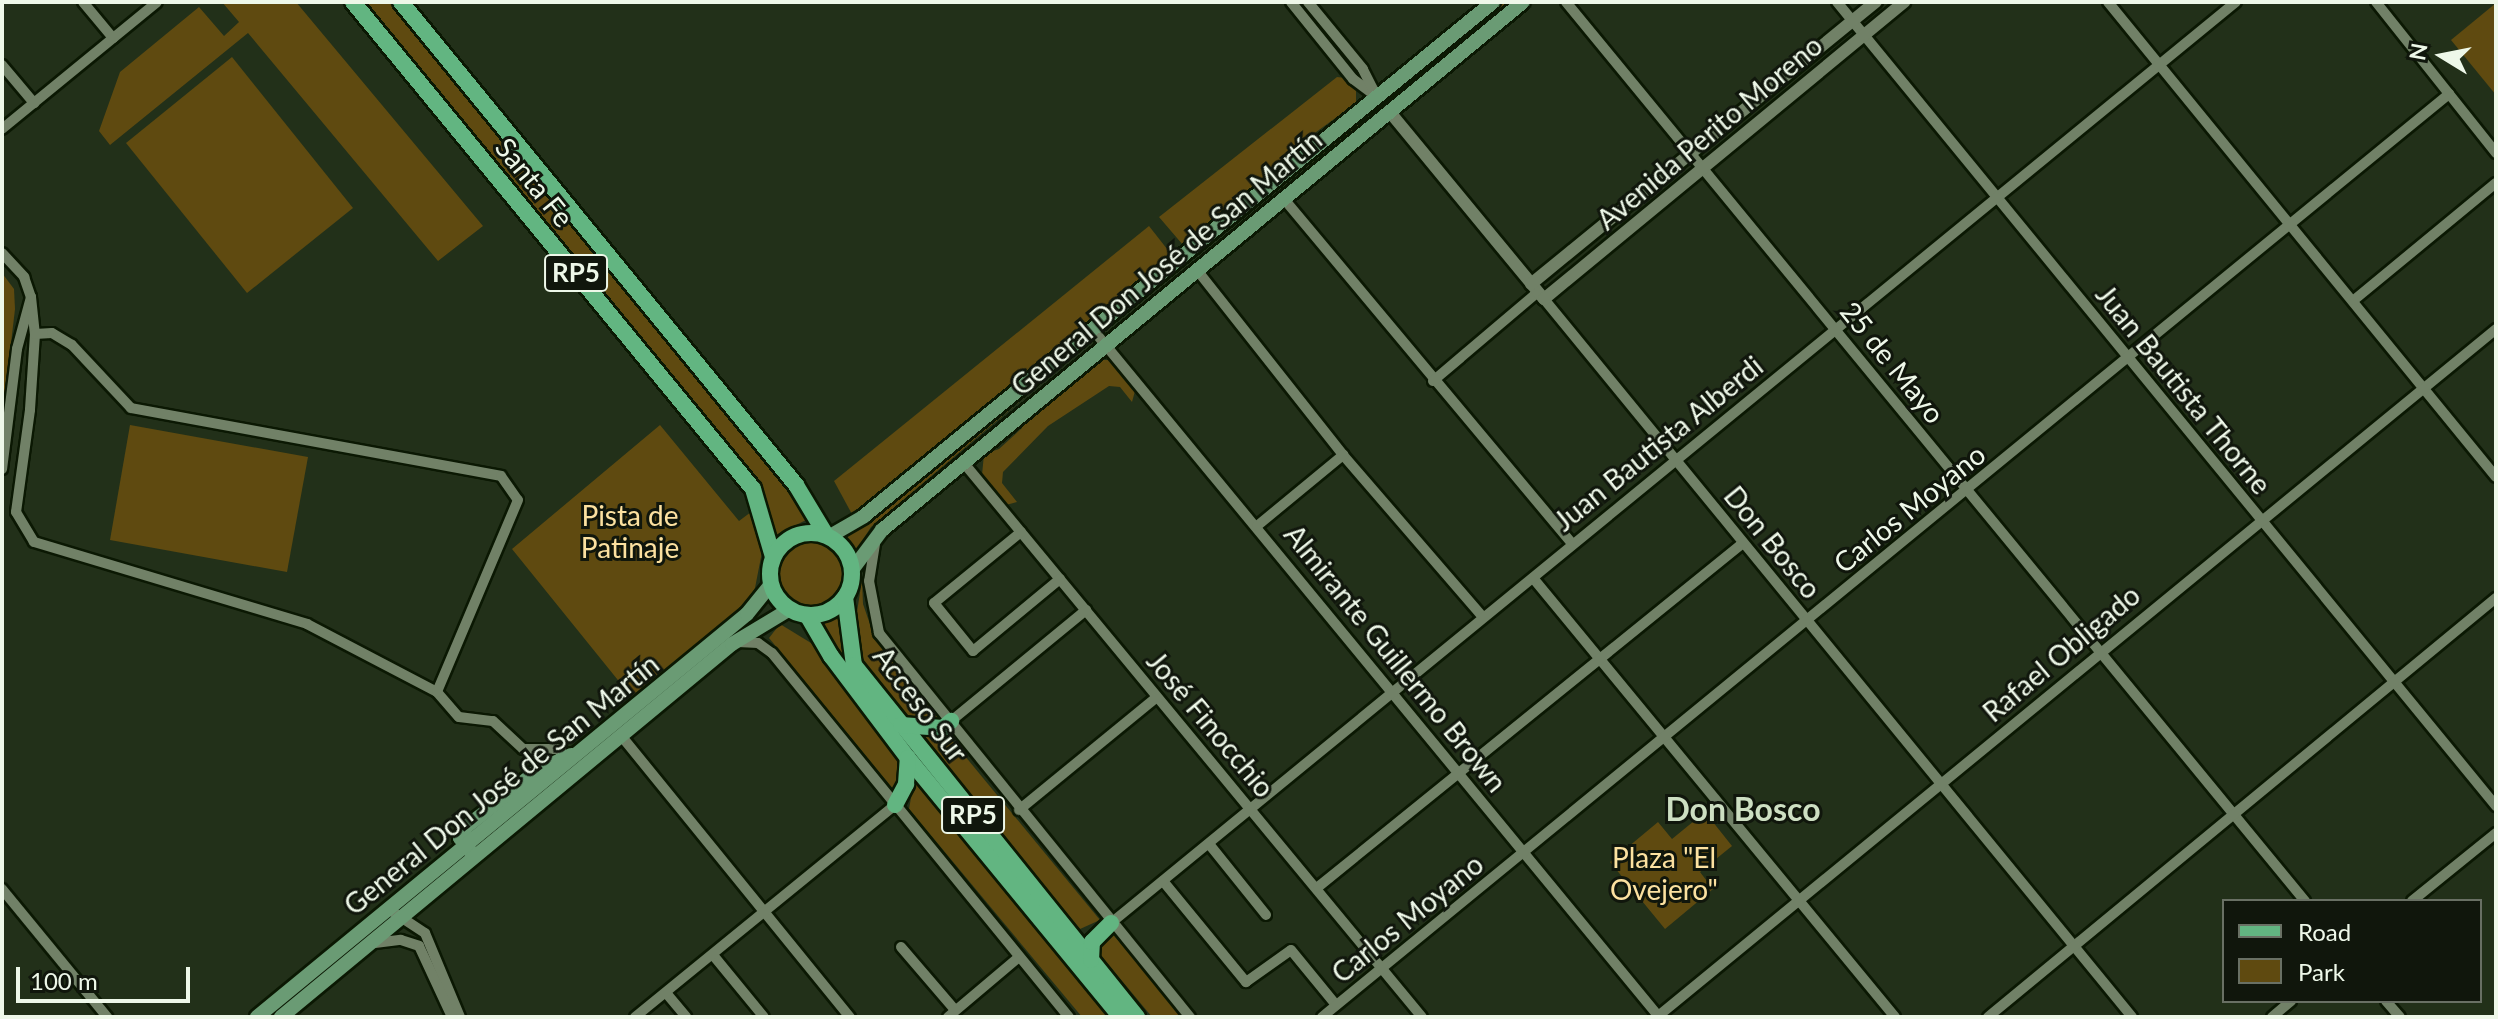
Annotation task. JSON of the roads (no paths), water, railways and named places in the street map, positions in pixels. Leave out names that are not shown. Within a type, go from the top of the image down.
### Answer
[{"type":"main road","name":"Santa Fe","points":[[353,2],[753,489],[773,557]]},
{"type":"main road","name":"Santa Fe","points":[[401,2],[796,485],[828,535]]},
{"type":"main road","name":"General Don José de San Martín","points":[[828,535],[864,516],[1493,2]]},
{"type":"main road","name":"General Don José de San Martín","points":[[852,570],[882,530],[1523,2]]},
{"type":"main road","points":[[773,557],[801,533],[828,535]]},
{"type":"main road","name":"RP5","points":[[828,535],[845,549],[852,570],[845,597]]},
{"type":"main road","name":"RP5","points":[[771,584],[773,557]]},
{"type":"main road","points":[[771,584],[790,609],[807,615],[828,611],[845,597]]},
{"type":"main road","name":"General Don José de San Martín","points":[[281,1017],[408,918],[471,853],[590,746],[747,614],[771,584]]},
{"type":"main road","name":"Acceso Sur","points":[[845,597],[854,665],[1137,1017]]},
{"type":"main road","name":"General Don José de San Martín","points":[[257,1017],[390,910],[623,738],[732,644],[790,609]]},
{"type":"main road","name":"Acceso Sur","points":[[807,615],[831,656],[908,758],[1121,1017]]},
{"type":"main road","points":[[901,725],[943,728],[951,721]]},
{"type":"main road","points":[[471,853],[460,838],[466,827],[537,771],[590,746]]},
{"type":"main road","points":[[895,805],[906,784],[908,758]]},
{"type":"main road","points":[[1091,960],[1092,942],[1111,923]]},
{"type":"street","points":[[83,2],[113,38]]},
{"type":"street","points":[[2,129],[157,2]]},
{"type":"street","name":"Don Bosco","points":[[1291,2],[1353,79],[1377,97],[1389,111],[2132,1017]]},
{"type":"street","name":"Don Bosco","points":[[1308,2],[1363,69],[1377,97]]},
{"type":"street","name":"25 de Mayo","points":[[1566,2],[2303,899]]},
{"type":"street","name":"Juan Bautista Thorne","points":[[1837,2],[2496,806]]},
{"type":"street","name":"Avenida Perito Moreno","points":[[1433,381],[1538,292],[1691,154],[1876,2]]},
{"type":"street","name":"Avenida Perito Moreno","points":[[1538,292],[1702,169],[1904,2]]},
{"type":"street","points":[[2108,2],[2496,477]]},
{"type":"street","name":"Juan Bautista Alberdi","points":[[1111,923],[2236,2]]},
{"type":"street","points":[[2376,2],[2496,153]]},
{"type":"street","points":[[2,65],[34,103]]},
{"type":"street","name":"Carlos Moyano","points":[[1322,1017],[1666,739],[2449,94]]},
{"type":"street","points":[[2354,300],[2496,183]]},
{"type":"street","points":[[1284,199],[1572,544]]},
{"type":"street","points":[[2,253],[24,277],[31,297],[35,334],[16,512],[34,542],[307,624],[437,692],[459,717],[493,721],[523,749],[561,749],[561,759]]},
{"type":"street","points":[[1197,270],[1343,455],[1483,617]]},
{"type":"street","points":[[2,469],[17,349],[31,297]]},
{"type":"street","name":"Rafael Obligado","points":[[1658,1017],[1799,897],[2496,329]]},
{"type":"street","name":"Almirante Guillermo Brown","points":[[1094,331],[1394,692],[1658,1017]]},
{"type":"street","points":[[35,334],[52,333],[72,345],[131,408],[501,476],[518,500],[437,692]]},
{"type":"street","points":[[1257,526],[1343,455]]},
{"type":"street","name":"José Finocchio","points":[[963,462],[1156,698],[1318,887],[1422,1017]]},
{"type":"street","points":[[882,530],[869,581],[879,633],[1019,810],[1190,1017]]},
{"type":"street","points":[[1021,532],[934,603],[973,651],[1060,579]]},
{"type":"street","points":[[1318,887],[1461,775],[1743,543]]},
{"type":"street","points":[[1533,578],[1895,1017]]},
{"type":"street","points":[[1988,1017],[2496,598]]},
{"type":"street","points":[[951,721],[1086,610]]},
{"type":"street","points":[[732,644],[749,641],[772,653],[1069,1017]]},
{"type":"street","points":[[1019,810],[1156,698]]},
{"type":"street","points":[[623,738],[850,1017]]},
{"type":"street","points":[[635,1017],[895,805]]},
{"type":"street","points":[[2414,899],[2496,833]]},
{"type":"street","points":[[1209,844],[1266,915]]},
{"type":"street","points":[[1163,881],[1246,982],[1291,950],[1336,1005]]},
{"type":"street","points":[[2,889],[106,1017]]},
{"type":"street","points":[[390,910],[408,918],[429,940],[460,1017]]},
{"type":"street","points":[[375,943],[401,940],[419,946],[452,1017]]},
{"type":"street","points":[[901,947],[951,1014],[1019,957]]},
{"type":"street","points":[[713,955],[764,1017]]},
{"type":"street","points":[[667,994],[686,1017]]},
{"type":"street","points":[[2272,1017],[2289,1003]]},
{"type":"district","name":"Don Bosco","points":[[1743,809]]},
{"type":"park label","name":"Pista de Patinaje","points":[[630,531]]},
{"type":"park label","name":"Plaza \"El Ovejero\"","points":[[1664,873]]}]
